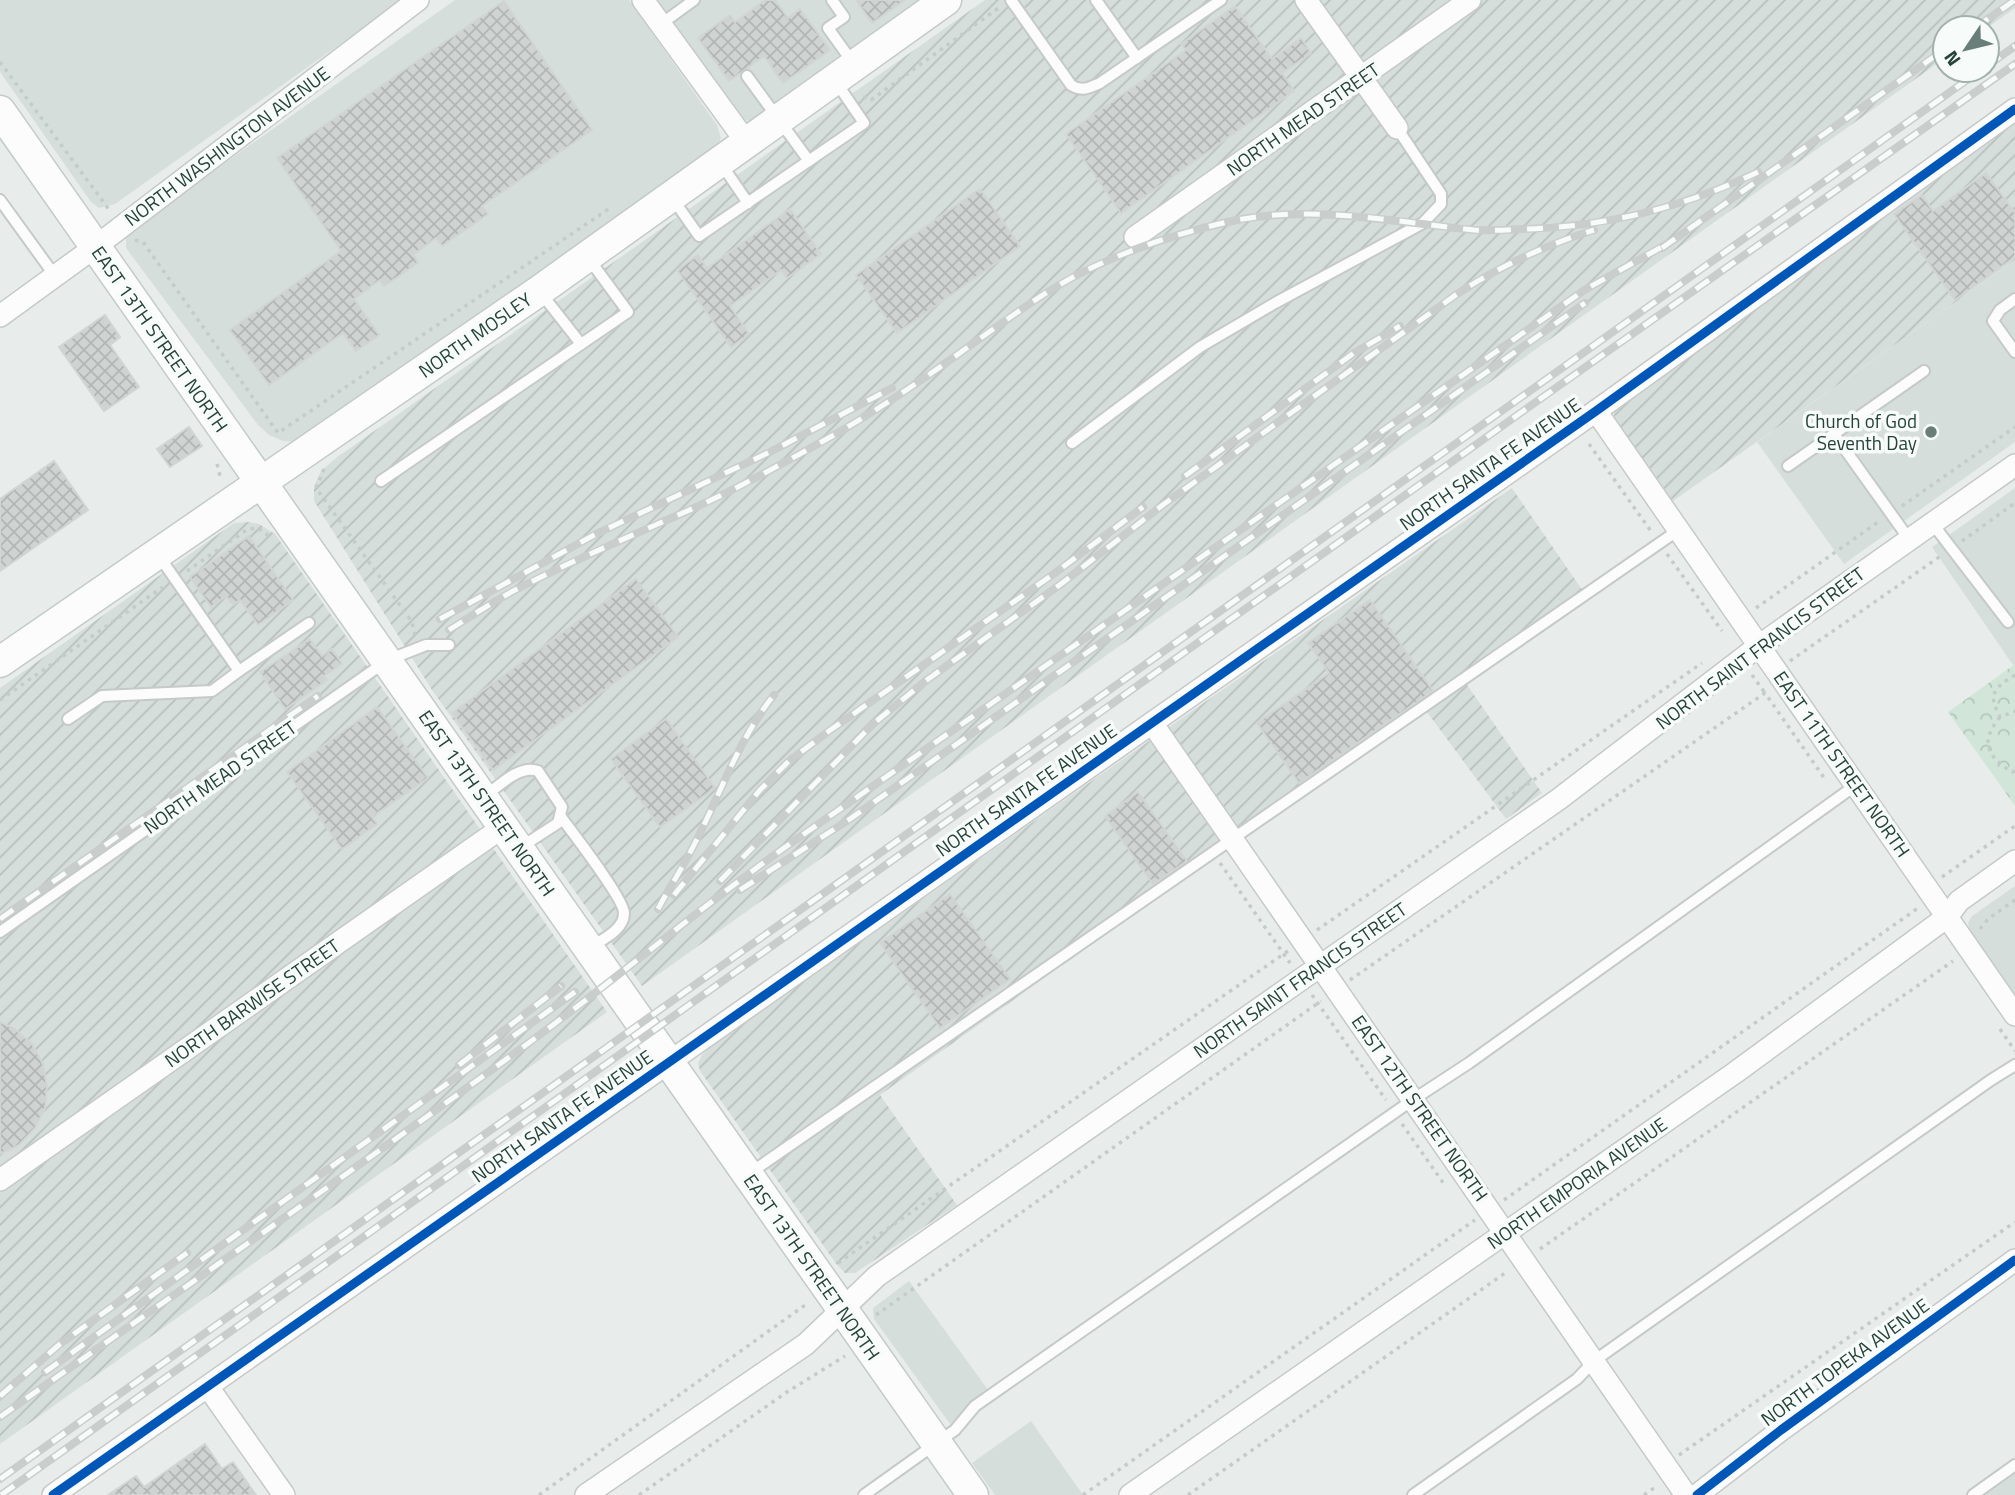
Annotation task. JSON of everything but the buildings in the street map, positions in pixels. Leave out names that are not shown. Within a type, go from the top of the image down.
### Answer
[{"type":"main road","name":"NORTH MOSLEY","points":[[0,662],[540,290],[943,1]]},
{"type":"main road","name":"EAST 13TH STREET NORTH","points":[[0,111],[973,1495]]},
{"type":"street","name":"NORTH WASHINGTON AVENUE","points":[[0,316],[122,227],[418,0]]},
{"type":"street","points":[[643,0],[747,142]]},
{"type":"street","points":[[1306,0],[1397,128]]},
{"type":"street","name":"NORTH MEAD STREET","points":[[1135,237],[1470,0]]},
{"type":"street","name":"NORTH SANTA FE AVENUE","points":[[53,1495],[1596,411],[2015,109]]},
{"type":"street","name":"EAST 11TH STREET NORTH","points":[[1596,411],[1680,529],[1750,615],[1786,667],[1856,785],[1930,892],[1952,910],[1966,945],[2015,1015]]},
{"type":"street","name":"NORTH SAINT FRANCIS STREET","points":[[586,1495],[806,1344],[877,1276],[1559,799],[1767,640],[2015,465]]},
{"type":"street","name":"EAST 12TH STREET NORTH","points":[[1152,723],[1686,1495]]},
{"type":"street","name":"NORTH BARWISE STREET","points":[[0,1180],[511,838]]},
{"type":"street","name":"NORTH EMPORIA AVENUE","points":[[1130,1495],[1736,1072],[2015,861]]},
{"type":"street","name":"NORTH TOPEKA AVENUE","points":[[1697,1495],[1780,1430],[2015,1260]]},
{"type":"street","points":[[208,1387],[284,1495]]},
{"type":"lane","points":[[661,24],[694,0]]},
{"type":"lane","points":[[671,196],[699,236],[864,123],[828,28],[844,16],[832,0]]},
{"type":"lane","points":[[1011,0],[1071,85],[1077,89],[1086,89],[1100,83],[1221,0]]},
{"type":"lane","points":[[1096,0],[1137,58]]},
{"type":"lane","points":[[747,76],[808,161]]},
{"type":"lane","points":[[1072,443],[1200,347],[1275,303],[1404,234],[1435,212],[1441,204],[1441,194],[1397,128]]},
{"type":"lane","points":[[719,162],[748,203]]},
{"type":"lane","points":[[1,203],[55,276]]},
{"type":"lane","points":[[381,481],[628,312],[587,257]]},
{"type":"lane","points":[[540,290],[581,344]]},
{"type":"lane","points":[[2015,299],[2000,310],[1993,321],[2015,352]]},
{"type":"lane","points":[[1788,466],[1924,371]]},
{"type":"lane","points":[[1834,434],[1909,539]]},
{"type":"lane","points":[[1932,523],[2008,622]]},
{"type":"lane","points":[[747,1175],[1680,529]]},
{"type":"lane","points":[[157,553],[239,671]]},
{"type":"lane","points":[[68,719],[102,696],[212,691],[309,623]]},
{"type":"lane","name":"NORTH MEAD STREET","points":[[0,932],[388,660],[426,645],[449,645]]},
{"type":"lane","points":[[483,798],[522,770],[538,771],[562,807],[561,817],[558,823],[511,838]]},
{"type":"lane","points":[[864,1495],[955,1430],[975,1406],[1469,1063],[1856,785]]},
{"type":"lane","points":[[561,817],[622,904],[624,914],[618,928],[589,949]]},
{"type":"lane","points":[[1413,1495],[1577,1379],[1594,1361],[2015,1065]]},
{"type":"lane","points":[[1973,1495],[2015,1465]]},
{"type":"path","points":[[0,62],[131,239],[143,243],[278,433],[618,203]]},
{"type":"path","points":[[1786,667],[1750,615],[2015,427]]},
{"type":"path","points":[[1589,444],[1765,693]]},
{"type":"path","points":[[316,488],[412,622],[418,648]]},
{"type":"path","points":[[875,1316],[1338,989],[1765,693],[1786,667],[2015,503]]},
{"type":"path","points":[[0,700],[248,529],[258,528]]},
{"type":"path","points":[[845,1272],[838,1263],[1708,658]]},
{"type":"path","points":[[2000,717],[1993,695],[2001,684],[2015,675]]},
{"type":"path","points":[[2015,711],[2000,717],[1989,729],[1989,748],[2005,768],[2015,771]]},
{"type":"path","points":[[2015,826],[1941,879],[1952,910],[1978,932],[1988,919],[2015,900]]},
{"type":"path","points":[[1083,1495],[1917,910],[1930,892]]},
{"type":"path","points":[[1188,1495],[1953,962],[1966,945]]},
{"type":"path","points":[[1644,1495],[1662,1483],[1675,1458],[2015,1222]]},
{"type":"path","points":[[539,1495],[809,1303]]},
{"type":"path","points":[[639,1495],[845,1355]]},
{"type":"shaded area","points":[[0,0],[402,0],[115,204],[99,208],[91,202],[0,72]]},
{"type":"shaded area","points":[[455,0],[629,0],[717,125],[721,138],[716,149],[301,442],[283,441],[269,435],[258,425],[126,248],[126,237],[134,227]]},
{"type":"shaded area","points":[[653,0],[926,0],[760,118],[748,121],[738,117]]},
{"type":"shaded area","points":[[985,0],[2015,0],[2015,8],[2001,18],[2001,14],[1931,14],[1931,68],[642,986],[432,690],[314,501],[314,486],[321,471]]},
{"type":"shaded area","points":[[2015,123],[2015,260],[1673,501],[1615,419],[1613,410],[1618,404]]},
{"type":"shaded area","points":[[2015,260],[2015,442],[1844,564],[1757,442]]},
{"type":"shaded area","points":[[1512,488],[1583,591],[1463,679],[1542,793],[1506,819],[1424,708],[880,1095],[957,1205],[855,1273],[845,1273],[700,1071],[698,1063],[702,1055]]},
{"type":"shaded area","points":[[2015,488],[2015,664],[2013,665],[1932,547]]},
{"type":"shaded area","points":[[234,523],[259,524],[275,534],[607,1012],[0,1444],[0,688]]},
{"type":"shaded area","points":[[2015,886],[2015,997],[1970,932],[1968,923],[1972,916]]},
{"type":"shaded area","points":[[909,1281],[991,1394],[950,1424],[874,1319],[873,1308]]},
{"type":"shaded area","points":[[1031,1421],[1083,1495],[995,1495],[972,1463]]},
{"type":"shaded area","points":[[2015,1472],[2015,1495],[1983,1495]]},
{"type":"green space","points":[[2015,664],[2015,806],[1948,712]]},
{"type":"railway","points":[[1995,14],[2015,0]]},
{"type":"railway","points":[[2001,56],[2015,46]]},
{"type":"railway","points":[[1662,248],[1931,59]]},
{"type":"railway","points":[[1,1495],[2015,64]]},
{"type":"railway","points":[[0,1479],[1961,84]]},
{"type":"railway","points":[[449,630],[523,586],[739,487],[791,459],[883,405],[1064,282],[1153,243],[1232,221],[1293,214],[1353,216],[1480,230],[1585,224],[1673,205],[1758,172]]},
{"type":"railway","points":[[720,881],[873,724],[924,682],[1061,584],[1164,504],[1457,294],[1524,257],[1594,230]]},
{"type":"railway","points":[[0,1417],[519,1050],[784,848],[1586,289],[1669,243]]},
{"type":"railway","points":[[740,890],[850,819],[1585,303]]},
{"type":"railway","points":[[1185,476],[1354,353],[1400,326]]},
{"type":"railway","points":[[440,619],[596,534],[770,452],[892,388]]},
{"type":"railway","points":[[674,895],[760,790],[789,761],[1055,573],[1143,507]]},
{"type":"railway","points":[[658,909],[695,843],[740,748],[774,695]]},
{"type":"railway","points":[[0,919],[318,696]]},
{"type":"railway","points":[[459,1065],[561,986]]},
{"type":"railway","points":[[45,1372],[575,992]]},
{"type":"railway","points":[[0,1396],[60,1344],[187,1253]]},
{"type":"cycle path","points":[[53,1495],[1596,411],[2015,109]]},
{"type":"cycle path","points":[[1697,1495],[1781,1430],[2015,1260]]},
{"type":"place","name":"Church of God Seventh Day","points":[[1931,432]]}]
